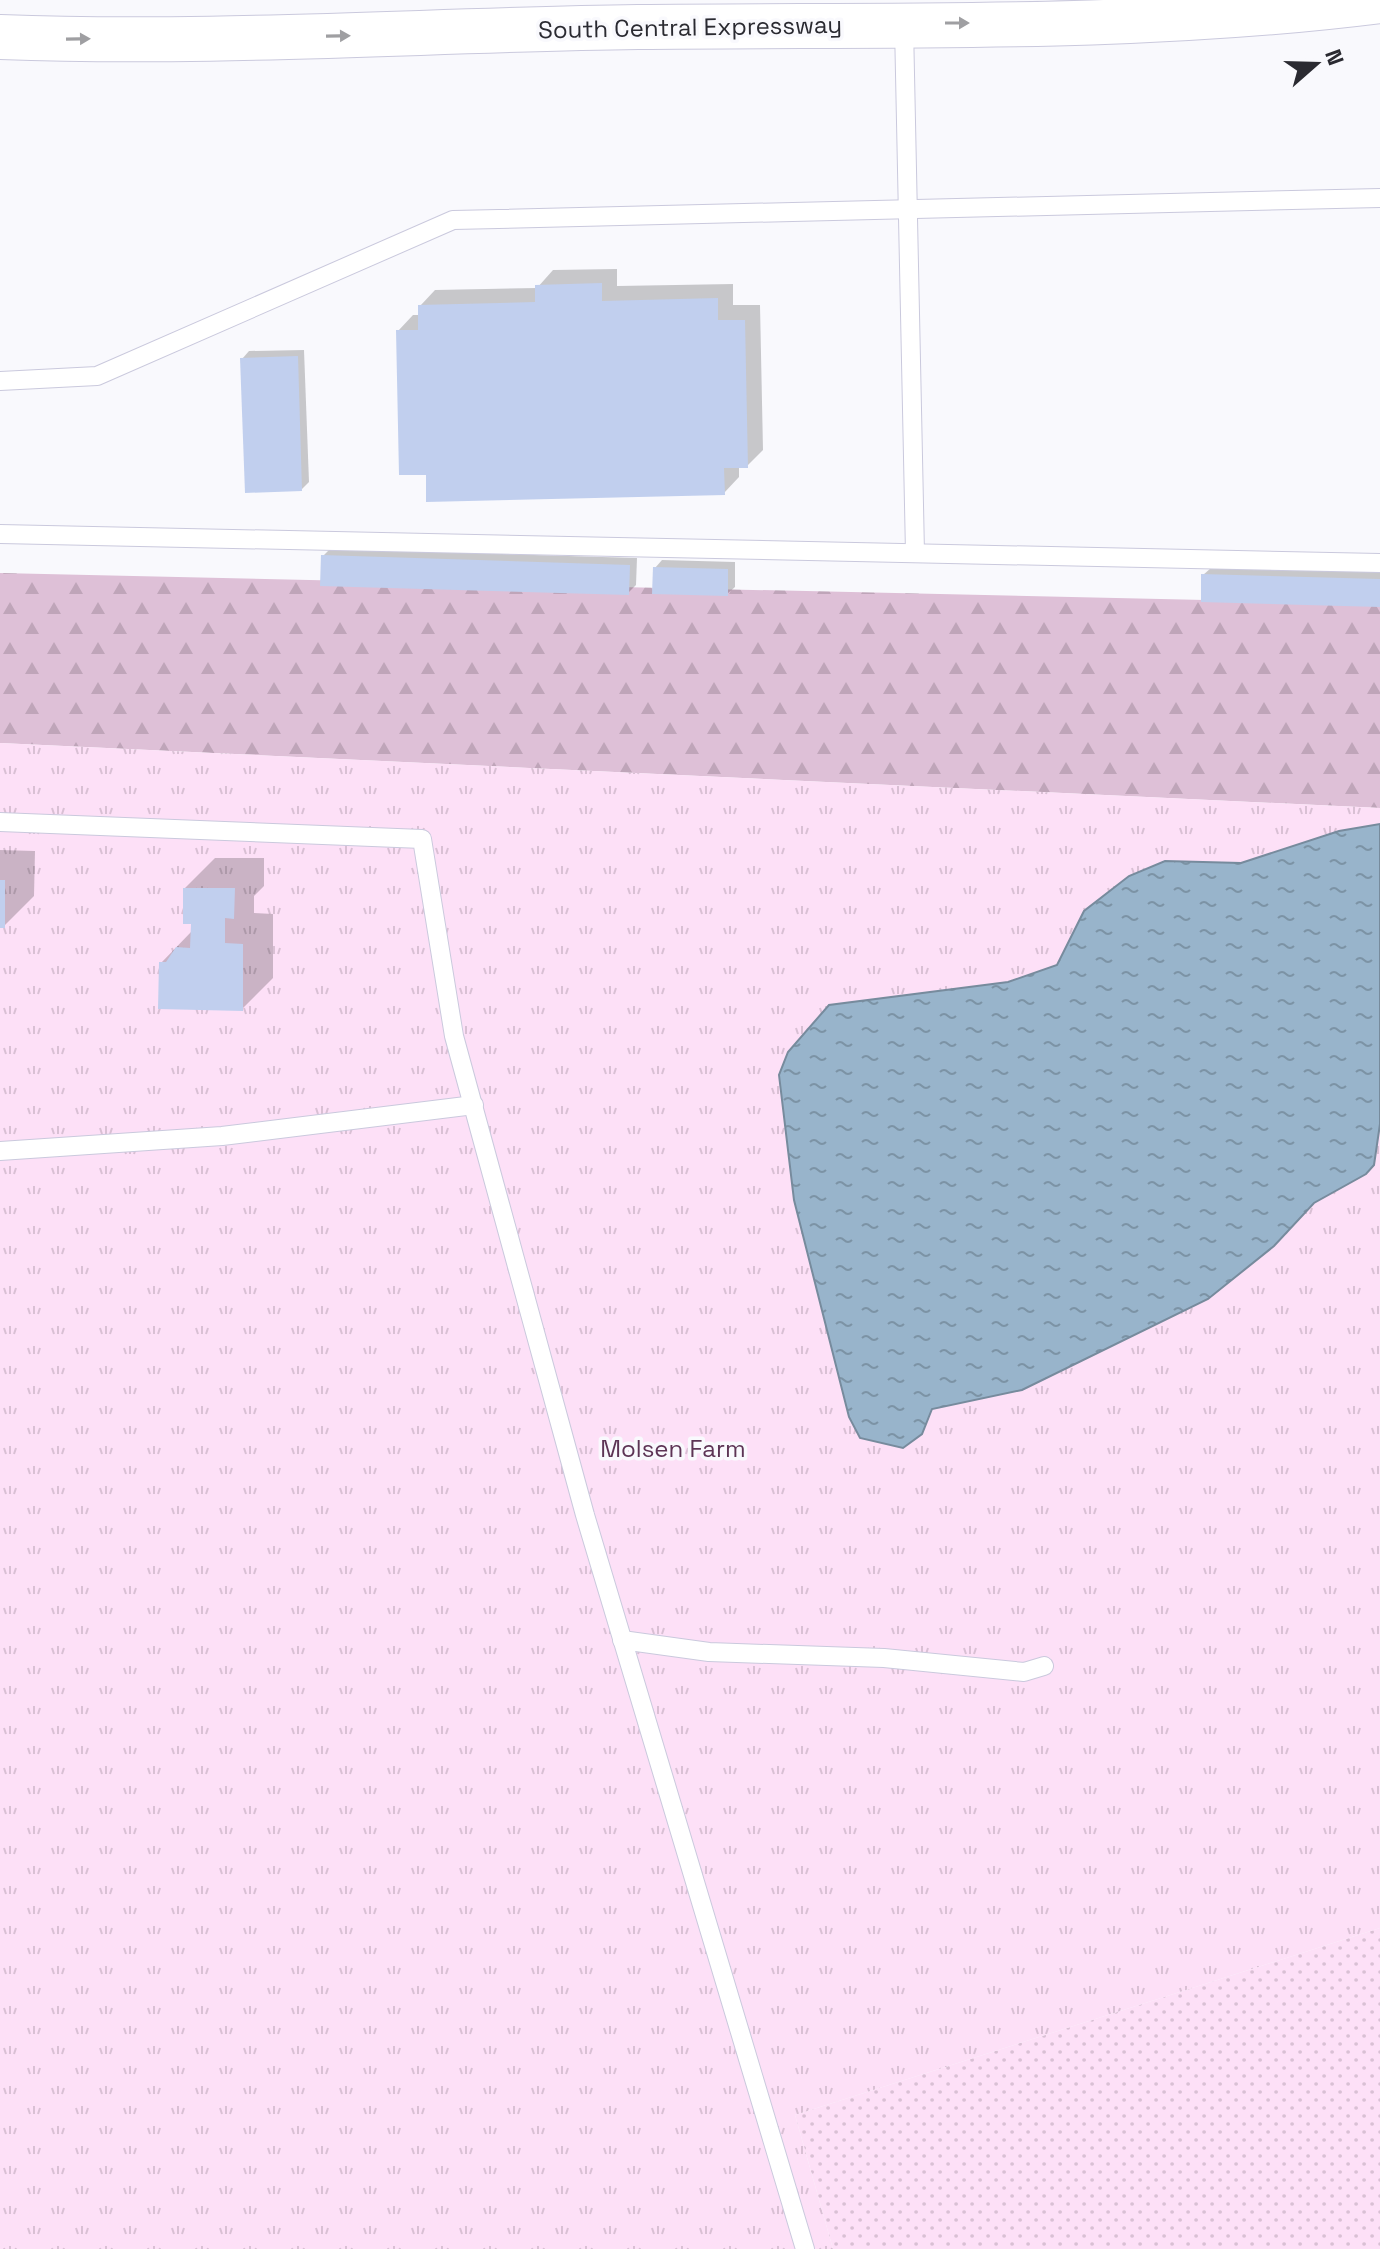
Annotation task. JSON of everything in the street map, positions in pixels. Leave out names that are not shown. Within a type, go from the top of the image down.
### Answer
[{"type":"main road","name":"South Central Expressway","points":[[0,37],[338,36],[1157,19],[1301,11],[1380,1]]},
{"type":"lane","points":[[904,24],[905,207],[915,553]]},
{"type":"lane","points":[[0,381],[97,376],[453,220],[1380,198]]},
{"type":"lane","points":[[0,534],[1380,563]]},
{"type":"lane","points":[[0,822],[422,839],[454,1036],[622,1640],[805,2249]]},
{"type":"lane","points":[[0,1151],[222,1136],[407,1116],[474,1105]]},
{"type":"lane","points":[[622,1640],[709,1652],[884,1658],[1024,1672],[1044,1666]]},
{"type":"green space","points":[[0,573],[1380,604],[1380,808],[0,743]]},
{"type":"green space","name":"Molsen Farm","points":[[0,743],[1380,808],[1380,1928],[795,2115],[833,2249],[0,2249]]},
{"type":"green space","points":[[1380,1928],[1380,2249],[833,2249],[795,2115]]},
{"type":"water","points":[[1380,824],[1380,1124],[1374,1165],[1366,1174],[1314,1203],[1274,1246],[1208,1299],[1022,1390],[932,1409],[922,1434],[903,1448],[860,1438],[849,1417],[794,1200],[779,1075],[788,1052],[829,1005],[1008,982],[1057,965],[1084,911],[1129,876],[1165,861],[1241,863],[1339,831]]},
{"type":"building","points":[[602,283],[602,301],[718,298],[718,320],[745,320],[748,468],[724,468],[725,495],[426,502],[426,475],[399,475],[396,330],[418,330],[418,305],[535,302],[535,285]]},
{"type":"building","points":[[298,356],[302,491],[245,493],[240,358]]},
{"type":"building","points":[[321,555],[630,565],[629,595],[320,586]]},
{"type":"building","points":[[653,567],[728,569],[728,596],[652,594]]},
{"type":"building","points":[[1201,574],[1380,579],[1380,607],[1201,602]]},
{"type":"building","points":[[0,880],[5,880],[5,928],[0,928]]},
{"type":"building","points":[[183,888],[235,888],[234,919],[225,918],[225,943],[243,944],[243,1011],[158,1009],[159,962],[166,962],[176,947],[190,948],[191,924],[183,924]]}]
